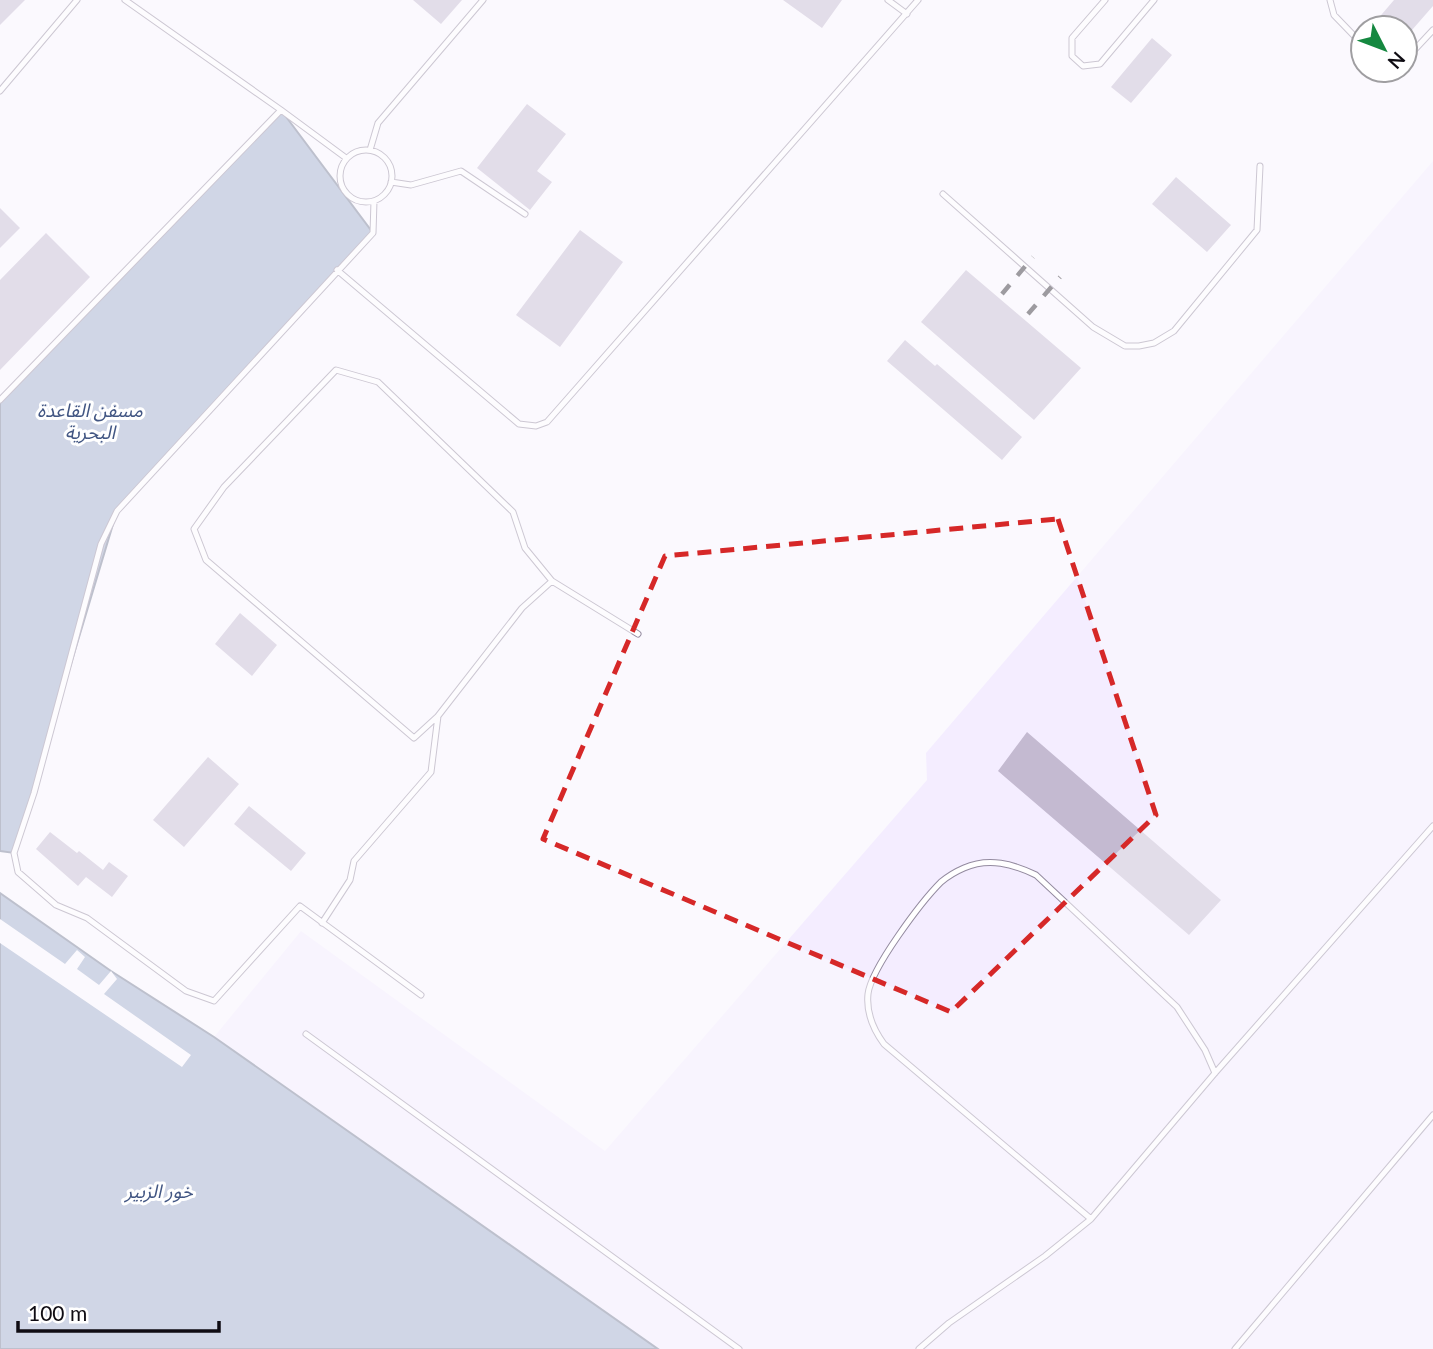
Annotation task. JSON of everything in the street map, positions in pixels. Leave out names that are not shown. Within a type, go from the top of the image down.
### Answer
[{"type":"lane","points":[[0,91],[78,0]]},
{"type":"lane","points":[[125,0],[346,159]]},
{"type":"lane","points":[[370,150],[379,123],[483,0]]},
{"type":"lane","points":[[888,0],[906,14]]},
{"type":"lane","points":[[337,270],[519,424],[536,426],[547,422],[918,0]]},
{"type":"lane","points":[[1105,0],[1072,38],[1072,56],[1083,66],[1100,64],[1154,0]]},
{"type":"lane","points":[[1330,0],[1334,15],[1349,31]]},
{"type":"lane","points":[[1419,45],[1433,30]]},
{"type":"lane","points":[[0,400],[281,110]]},
{"type":"lane","points":[[361,150],[370,150],[378,152],[390,165],[391,182],[387,190],[374,201],[357,201],[344,190],[340,174],[346,159],[361,150]]},
{"type":"lane","points":[[943,194],[1093,327],[1125,346],[1139,346],[1154,343],[1174,331],[1257,230],[1260,166]]},
{"type":"lane","points":[[391,182],[411,185],[461,171],[524,214]]},
{"type":"lane","points":[[374,201],[373,233],[117,511],[102,544],[15,853],[18,872],[56,905],[87,918],[186,990],[214,1001],[300,906],[421,995]]},
{"type":"lane","points":[[552,582],[522,608],[438,716],[414,738],[206,560],[194,529],[224,487],[336,370],[378,382],[513,512],[525,548],[552,582],[638,634]]},
{"type":"lane","points":[[322,923],[350,880],[354,861],[431,772],[438,716]]},
{"type":"lane","points":[[919,1349],[949,1323],[1045,1256],[1091,1219],[1215,1073],[1433,826]]},
{"type":"lane","points":[[1091,1219],[884,1044],[874,1029],[868,1002],[873,976],[926,899],[943,880],[953,874],[964,868],[989,862],[1013,864],[1036,874],[1177,1007],[1199,1038],[1215,1073]]},
{"type":"lane","points":[[306,1034],[739,1349]]},
{"type":"lane","points":[[1235,1349],[1433,1115]]},
{"type":"highlighted area","points":[[1058,519],[1156,815],[951,1012],[543,839],[665,556]]},
{"type":"shaded area","points":[[1433,161],[1433,1349],[658,1349],[214,1037],[301,931],[605,1151],[927,780],[926,753]]},
{"type":"water","name":"مسفن القاعدة البحرية","points":[[281,110],[373,233],[117,511],[14,853],[0,851],[0,398]]},
{"type":"water","name":"خور الزبير","points":[[0,893],[111,971],[214,1037],[658,1349],[0,1349]]},
{"type":"pier","points":[[0,919],[65,964],[77,950],[85,957],[77,969],[99,985],[111,971],[117,979],[104,994],[191,1055],[182,1067],[0,943]]},
{"type":"building","points":[[0,0],[25,0],[0,25]]},
{"type":"building","points":[[413,0],[462,0],[441,24]]},
{"type":"building","points":[[783,0],[842,0],[822,28]]},
{"type":"building","points":[[1394,0],[1433,0],[1433,6],[1419,22],[1419,14],[1382,14]]},
{"type":"building","points":[[1152,38],[1172,55],[1131,103],[1111,87]]},
{"type":"building","points":[[527,104],[566,134],[537,171],[552,182],[530,210],[477,168]]},
{"type":"building","points":[[1176,177],[1231,225],[1207,252],[1152,204]]},
{"type":"building","points":[[0,208],[20,228],[0,248]]},
{"type":"building","points":[[580,230],[623,262],[560,347],[516,315]]},
{"type":"building","points":[[46,233],[90,277],[0,370],[0,280]]},
{"type":"building","points":[[966,270],[1081,368],[1034,420],[921,322]]},
{"type":"building","points":[[905,340],[1022,437],[1002,460],[887,361]]},
{"type":"building","points":[[240,613],[277,645],[252,676],[215,644]]},
{"type":"building","points":[[1027,732],[1221,900],[1189,935],[998,771]]},
{"type":"building","points":[[208,757],[239,784],[184,847],[153,820]]},
{"type":"building","points":[[249,806],[306,853],[291,871],[234,824]]},
{"type":"building","points":[[50,832],[103,870],[109,862],[128,876],[112,897],[86,877],[78,886],[36,849]]},
{"type":"railway","points":[[1002,294],[1033,257]]},
{"type":"railway","points":[[1028,314],[1060,277]]}]
